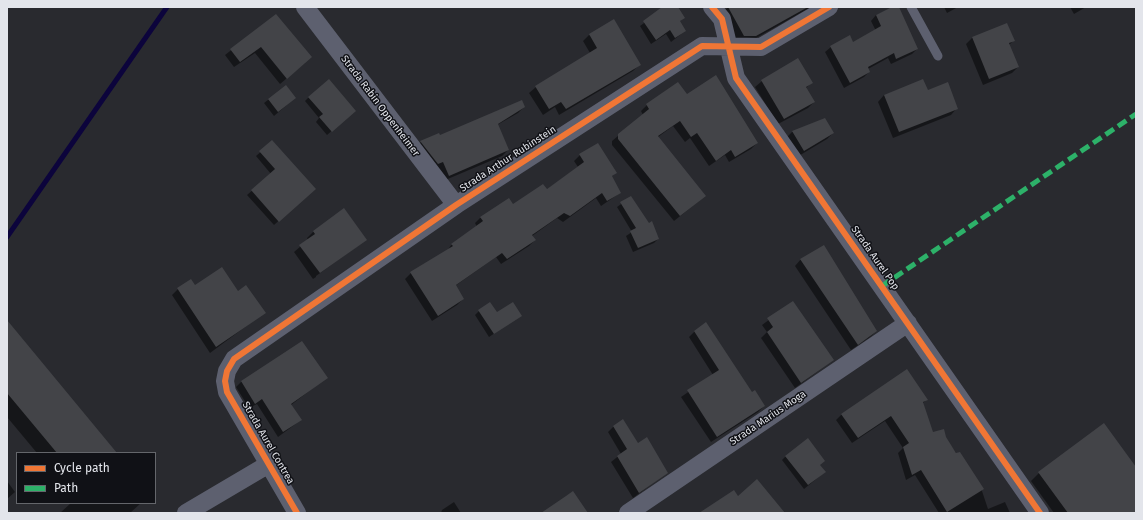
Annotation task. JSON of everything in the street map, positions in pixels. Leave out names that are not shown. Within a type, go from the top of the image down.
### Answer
[{"type":"street","name":"Strada Rabin Oppenheimer","points":[[305,7],[456,205]]},
{"type":"street","name":"Strada Aurel Pop","points":[[712,7],[722,19],[736,78],[1040,513]]},
{"type":"street","name":"Strada Arthur Rubinstein","points":[[225,381],[227,371],[234,359],[456,205],[702,46],[761,47],[829,7]]},
{"type":"street","name":"Strada Marius Moga","points":[[628,513],[908,324]]},
{"type":"street","name":"Strada Aurel Contrea","points":[[225,381],[227,392],[296,513]]},
{"type":"street","points":[[186,513],[269,464]]},
{"type":"lane","points":[[911,7],[938,56]]},
{"type":"building","points":[[662,7],[678,7],[685,18],[680,21],[686,31],[675,38],[670,30],[656,40],[643,21]]},
{"type":"building","points":[[728,7],[808,7],[756,36],[744,36]]},
{"type":"building","points":[[892,7],[899,7],[918,49],[896,59],[894,53],[868,67],[870,72],[850,83],[830,46],[850,35],[853,42],[881,26],[876,15]]},
{"type":"building","points":[[276,14],[312,57],[287,79],[261,47],[240,62],[230,49]]},
{"type":"building","points":[[614,19],[641,65],[566,109],[561,102],[549,109],[535,86],[597,48],[589,34]]},
{"type":"building","points":[[1007,23],[1015,41],[1009,43],[1019,67],[989,79],[972,37]]},
{"type":"building","points":[[798,58],[813,83],[806,87],[815,102],[784,119],[761,80]]},
{"type":"building","points":[[716,75],[758,143],[735,157],[731,150],[716,161],[697,133],[691,137],[680,121],[658,136],[706,196],[680,216],[618,139],[618,134],[649,109],[646,104],[678,82],[687,94]]},
{"type":"building","points":[[329,79],[356,111],[332,132],[319,117],[323,114],[308,97]]},
{"type":"building","points":[[923,79],[928,90],[948,82],[958,109],[899,132],[884,95]]},
{"type":"building","points":[[286,85],[296,98],[278,112],[268,99]]},
{"type":"building","points":[[522,100],[525,107],[498,124],[509,150],[449,176],[443,162],[438,164],[420,141],[439,133],[440,135]]},
{"type":"building","points":[[825,118],[834,133],[804,151],[792,131]]},
{"type":"building","points":[[272,140],[316,189],[279,222],[251,190],[275,169],[259,151]]},
{"type":"building","points":[[598,143],[617,173],[612,176],[621,193],[607,201],[602,193],[570,216],[564,213],[532,235],[536,240],[507,259],[502,253],[456,285],[464,299],[438,316],[410,272],[453,246],[451,244],[483,221],[480,217],[509,198],[513,204],[543,184],[547,189],[584,162],[579,154]]},
{"type":"building","points":[[631,196],[649,223],[652,221],[659,239],[638,248],[630,231],[636,228],[620,202]]},
{"type":"building","points":[[344,208],[367,240],[320,273],[299,245],[315,234],[313,231]]},
{"type":"building","points":[[824,245],[877,331],[858,345],[800,259]]},
{"type":"building","points":[[222,267],[238,291],[246,285],[266,313],[216,347],[177,288],[191,279],[195,285]]},
{"type":"building","points":[[793,301],[834,360],[801,383],[767,332],[773,327],[767,318]]},
{"type":"building","points":[[490,302],[497,312],[513,302],[522,316],[494,334],[478,310]]},
{"type":"building","points":[[7,320],[116,452],[56,452],[7,393]]},
{"type":"building","points":[[706,322],[752,392],[755,390],[765,406],[717,437],[687,390],[719,370],[694,331]]},
{"type":"building","points":[[302,341],[328,378],[291,404],[302,420],[283,432],[262,399],[255,404],[241,381]]},
{"type":"building","points":[[907,369],[928,400],[923,402],[933,432],[944,429],[946,437],[956,453],[960,452],[984,489],[947,512],[921,470],[912,475],[903,447],[909,443],[891,416],[858,438],[841,414]]},
{"type":"building","points":[[623,419],[638,443],[647,437],[668,473],[639,493],[617,456],[627,449],[613,426]]},
{"type":"building","points":[[1104,423],[1136,467],[1136,513],[1068,513],[1038,472]]},
{"type":"building","points":[[808,438],[825,461],[820,465],[826,472],[808,485],[785,456]]},
{"type":"building","points":[[757,479],[785,513],[699,513],[734,490],[738,496]]},
{"type":"building","points":[[573,491],[588,513],[541,513],[566,496]]},
{"type":"waterway","points":[[7,237],[167,7]]},
{"type":"marked path","points":[[882,286],[1136,114]]},
{"type":"cycle path","points":[[712,7],[722,19],[736,78],[1040,513]]},
{"type":"cycle path","points":[[297,513],[227,392],[225,381],[227,371],[234,359],[456,205],[702,46],[761,47],[829,7]]}]
